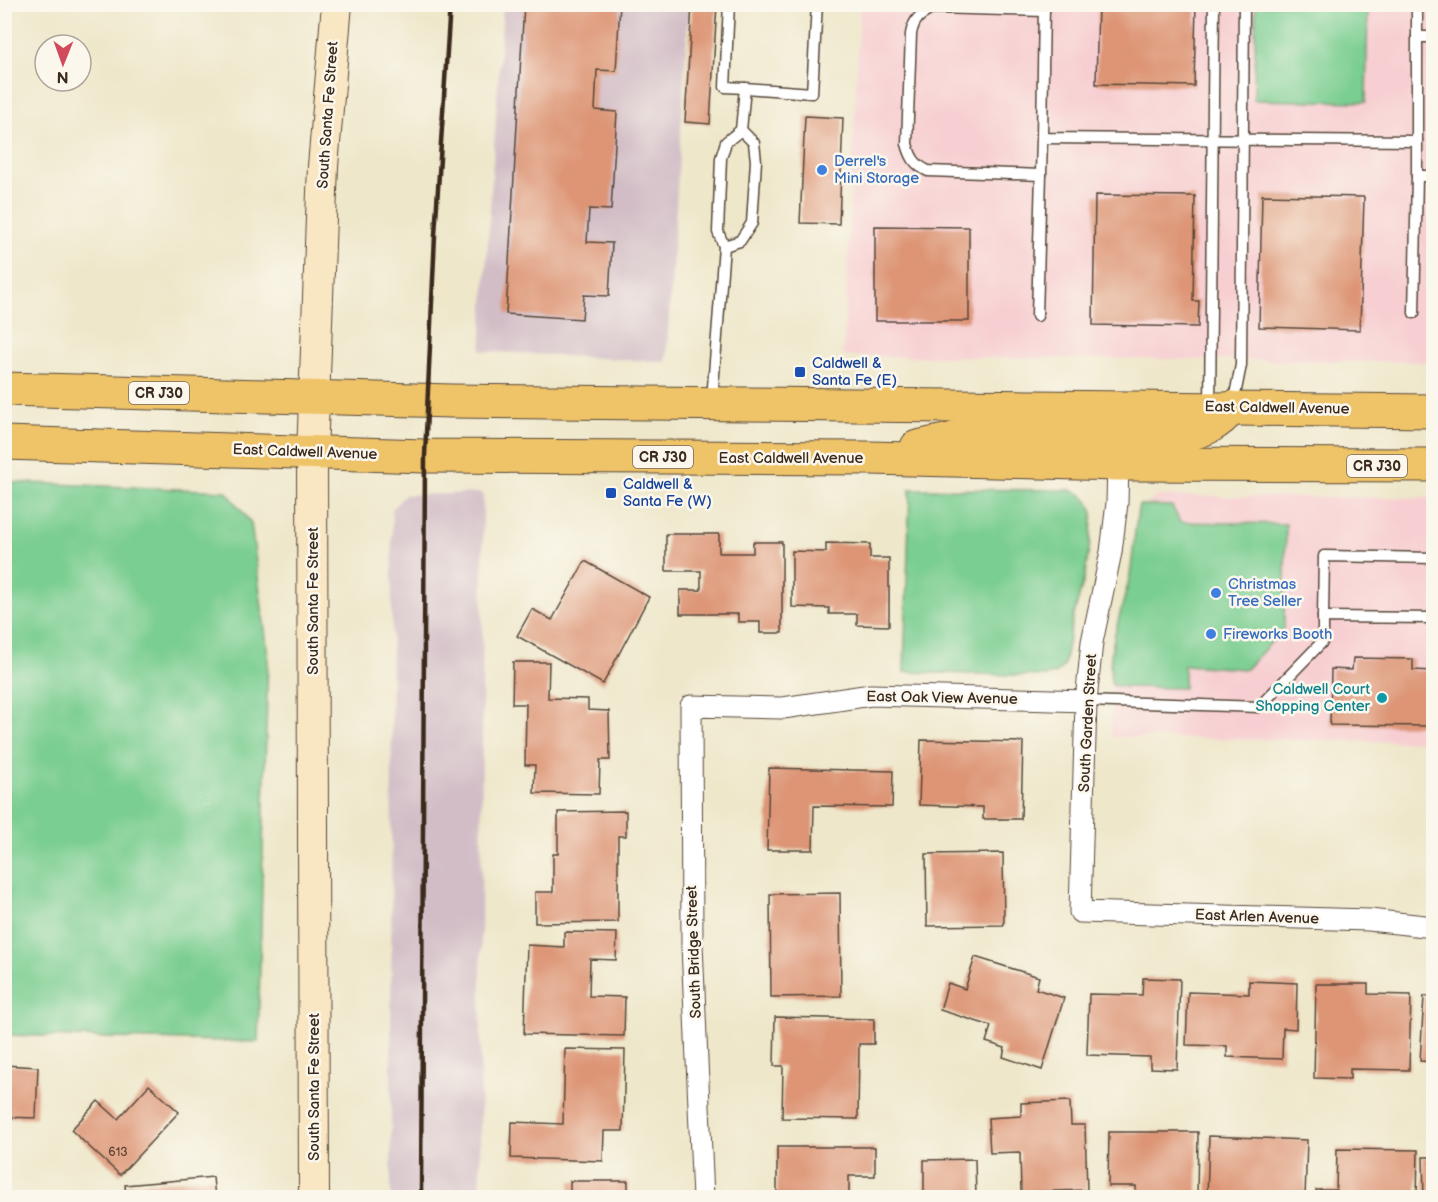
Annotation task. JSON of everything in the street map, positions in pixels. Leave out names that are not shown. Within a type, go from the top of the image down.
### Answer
[{"type":"main road","name":"East Caldwell Avenue","points":[[4,389],[712,404],[1434,411]]},
{"type":"main road","points":[[870,458],[976,434],[1184,435],[1200,432],[1213,426],[1221,408]]},
{"type":"main road","name":"East Caldwell Avenue","points":[[4,443],[425,456],[870,458],[1118,464],[1434,465]]},
{"type":"street","name":"South Santa Fe Street","points":[[314,1197],[312,454],[323,166],[337,4]]},
{"type":"street","name":"South Garden Street","points":[[1080,912],[1086,701],[1092,642],[1111,552],[1117,503],[1118,464]]},
{"type":"street","name":"East Oak View Avenue","points":[[691,706],[783,708],[871,695],[1086,701]]},
{"type":"street","name":"South Bridge Street","points":[[691,706],[692,945],[703,1197]]},
{"type":"street","name":"East Arlen Avenue","points":[[1080,912],[1370,920],[1434,927]]},
{"type":"lane","points":[[729,4],[725,87],[812,93],[817,4]]},
{"type":"lane","points":[[1214,4],[1212,139],[1221,408]]},
{"type":"lane","points":[[1221,408],[1240,365],[1244,4]]},
{"type":"lane","points":[[1414,313],[1417,4]]},
{"type":"lane","points":[[1037,316],[1041,175],[1042,138],[1044,8],[934,8],[921,14],[914,21],[911,34],[907,144],[916,165],[928,171],[1041,175]]},
{"type":"lane","points":[[1417,36],[1434,37]]},
{"type":"lane","points":[[712,404],[724,246],[718,232],[721,158],[726,142],[741,130],[745,88]]},
{"type":"lane","points":[[724,246],[740,241],[752,223],[756,161],[754,144],[741,130]]},
{"type":"lane","points":[[1042,138],[1417,141]]},
{"type":"lane","points":[[1417,176],[1434,176]]},
{"type":"lane","points":[[1086,701],[1259,707],[1323,641],[1324,556],[1434,558]]},
{"type":"lane","points":[[1323,617],[1434,618]]},
{"type":"shaded area","points":[[503,5],[689,5],[666,362],[481,351]]},
{"type":"shaded area","points":[[860,5],[1433,5],[1433,362],[843,356]]},
{"type":"shaded area","points":[[483,493],[480,1197],[391,1197],[392,509],[405,495]]},
{"type":"shaded area","points":[[1157,496],[1433,498],[1433,742],[1111,737],[1112,674],[1135,565],[1141,509]]},
{"type":"green space","points":[[1256,5],[1368,5],[1366,102],[1254,100]]},
{"type":"green space","points":[[5,482],[226,491],[251,523],[268,654],[258,1042],[5,1035]]},
{"type":"green space","points":[[910,489],[1071,490],[1088,501],[1093,512],[1085,575],[1072,622],[1064,665],[1057,673],[1046,676],[904,672]]},
{"type":"green space","points":[[1139,505],[1172,506],[1180,522],[1286,524],[1284,629],[1246,669],[1184,665],[1184,688],[1112,685],[1110,673],[1113,645],[1130,575]]},
{"type":"building","points":[[524,4],[620,4],[616,71],[597,70],[595,110],[617,112],[611,210],[589,209],[587,242],[612,243],[609,296],[584,295],[582,319],[506,314]]},
{"type":"building","points":[[692,4],[717,4],[710,124],[685,122]]},
{"type":"building","points":[[1098,4],[1196,4],[1194,86],[1096,84]]},
{"type":"building","name":"Derrel's Mini Storage","points":[[805,116],[843,118],[839,224],[800,223]]},
{"type":"building","points":[[1095,195],[1195,196],[1193,301],[1199,301],[1198,327],[1093,325]]},
{"type":"building","points":[[1262,195],[1364,197],[1360,330],[1259,327]]},
{"type":"building","points":[[875,226],[969,227],[969,321],[875,321]]},
{"type":"building","points":[[666,534],[719,534],[719,553],[753,553],[753,542],[782,542],[782,633],[760,633],[760,622],[738,622],[738,614],[680,614],[680,590],[701,590],[701,571],[666,571]]},
{"type":"building","points":[[826,543],[870,544],[870,558],[889,558],[889,626],[857,625],[857,614],[829,614],[829,608],[792,607],[792,551],[826,552]]},
{"type":"building","points":[[585,561],[649,597],[603,684],[517,636],[532,609],[552,620]]},
{"type":"building","name":"Caldwell Court Shopping Center","points":[[1353,658],[1413,659],[1413,670],[1434,671],[1434,726],[1330,725],[1331,669],[1352,670]]},
{"type":"building","points":[[513,662],[549,662],[548,698],[588,699],[588,710],[609,711],[610,760],[600,760],[599,794],[534,793],[535,765],[525,765],[526,704],[512,704]]},
{"type":"building","points":[[921,740],[1023,742],[1021,819],[983,819],[983,807],[919,805]]},
{"type":"building","points":[[769,768],[893,771],[892,807],[814,806],[813,850],[767,850]]},
{"type":"building","points":[[626,811],[626,836],[618,836],[618,922],[535,923],[535,892],[553,892],[553,854],[558,854],[558,812]]},
{"type":"building","points":[[1003,853],[1004,925],[927,926],[926,854]]},
{"type":"building","points":[[840,893],[841,996],[771,997],[770,894]]},
{"type":"building","points":[[564,932],[617,933],[616,960],[590,959],[589,996],[625,997],[624,1036],[524,1034],[527,945],[564,947]]},
{"type":"building","points":[[975,957],[1039,977],[1036,989],[1064,998],[1042,1070],[1003,1057],[1005,1048],[986,1042],[991,1026],[940,1010],[948,983],[965,989]]},
{"type":"building","points":[[1143,978],[1180,979],[1177,1069],[1150,1068],[1150,1057],[1087,1055],[1089,994],[1142,995]]},
{"type":"building","points":[[1249,981],[1297,983],[1296,1029],[1283,1028],[1282,1059],[1227,1057],[1227,1046],[1186,1045],[1188,992],[1249,994]]},
{"type":"building","points":[[1316,984],[1368,984],[1368,994],[1411,995],[1409,1070],[1350,1069],[1350,1079],[1314,1078]]},
{"type":"building","points":[[1424,996],[1434,996],[1434,1062],[1420,1061]]},
{"type":"building","points":[[775,1017],[874,1019],[874,1044],[859,1044],[858,1119],[782,1118],[783,1066],[774,1066]]},
{"type":"building","points":[[565,1049],[625,1050],[623,1131],[604,1131],[603,1161],[511,1158],[512,1122],[563,1124]]},
{"type":"building","points":[[4,1065],[38,1067],[36,1118],[4,1117]]},
{"type":"building","points":[[149,1085],[179,1112],[120,1175],[71,1130],[98,1101],[118,1119]]},
{"type":"building","points":[[1070,1101],[1071,1125],[1085,1125],[1087,1190],[1021,1192],[1020,1152],[990,1153],[988,1118],[1021,1116],[1021,1103]]},
{"type":"building","points":[[1109,1132],[1198,1132],[1197,1198],[1136,1196],[1136,1186],[1108,1186]]},
{"type":"building","points":[[1209,1136],[1307,1140],[1305,1198],[1207,1198]]},
{"type":"building","points":[[777,1147],[875,1147],[875,1176],[849,1176],[849,1198],[777,1198]]},
{"type":"building","points":[[1337,1149],[1418,1150],[1417,1198],[1316,1198],[1316,1190],[1336,1190]]},
{"type":"building","points":[[1423,1157],[1434,1157],[1434,1198],[1424,1198]]},
{"type":"building","points":[[975,1159],[976,1198],[924,1198],[924,1160]]},
{"type":"building","points":[[213,1177],[215,1198],[126,1198],[125,1185]]},
{"type":"building","points":[[570,1181],[628,1181],[628,1198],[570,1198]]},
{"type":"railway","points":[[421,1198],[425,456],[435,235],[450,4]]},
{"type":"place","name":"Derrel's Mini Storage","points":[[822,170]]},
{"type":"place","name":"Caldwell & Santa Fe (E)","points":[[800,372]]},
{"type":"place","name":"Caldwell & Santa Fe (W)","points":[[611,493]]},
{"type":"place","name":"Christmas Tree Seller","points":[[1216,593]]},
{"type":"place","name":"Fireworks Booth","points":[[1211,634]]},
{"type":"place","name":"Caldwell Court Shopping Center","points":[[1382,698]]}]
